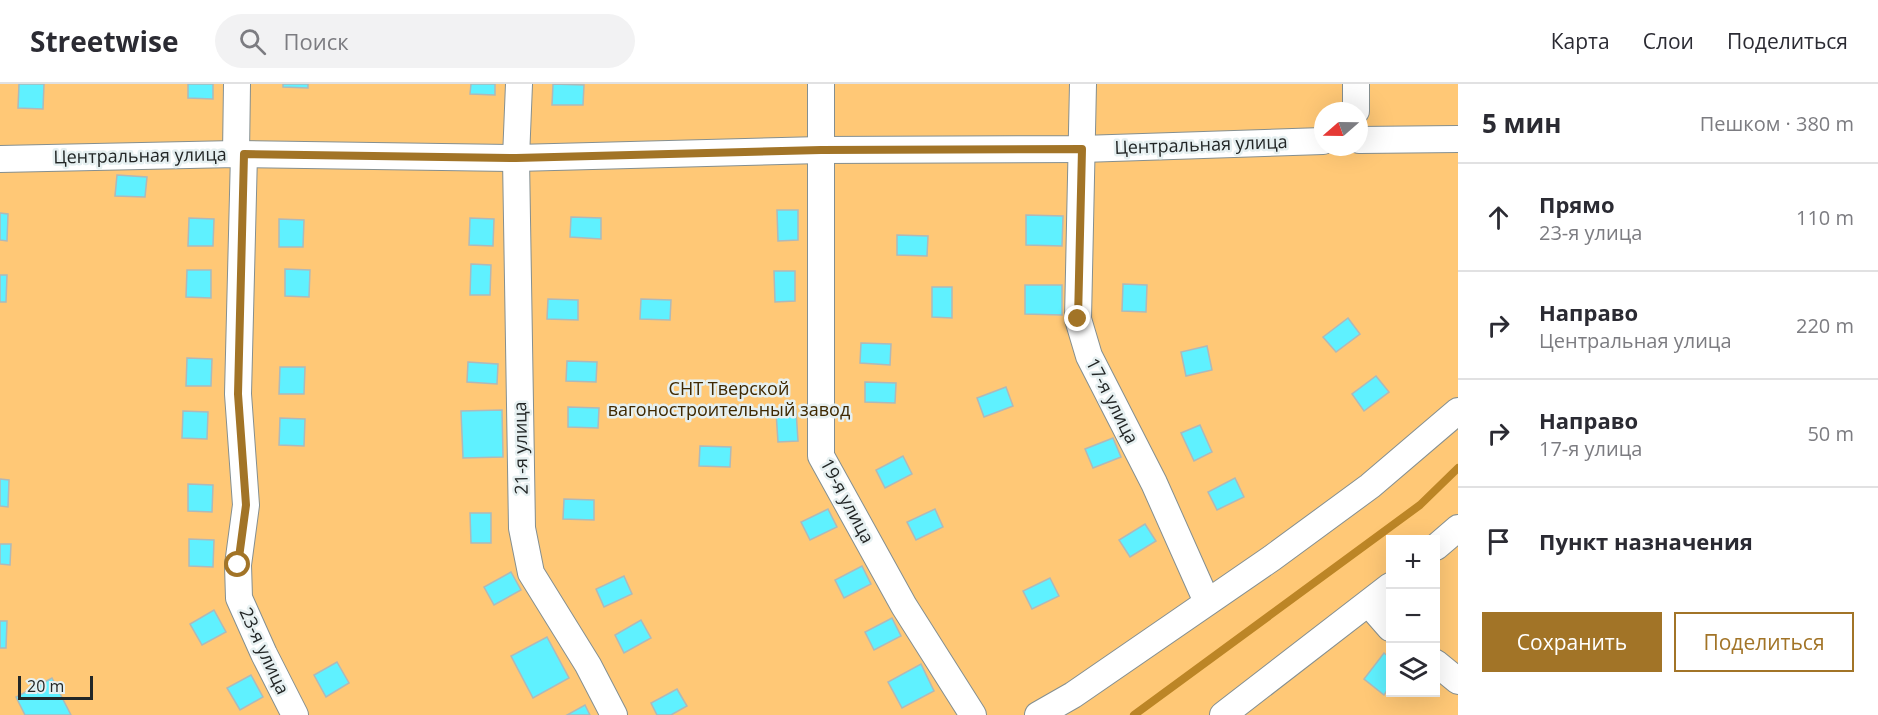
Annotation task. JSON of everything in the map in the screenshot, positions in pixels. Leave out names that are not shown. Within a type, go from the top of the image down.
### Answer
[{"type":"street","name":"23-я улица","points":[[237,84],[240,154],[238,394],[246,505],[238,565],[239,598],[295,715]]},
{"type":"street","name":"21-я улица","points":[[519,84],[516,158],[522,528],[531,573],[588,665],[614,715]]},
{"type":"street","name":"19-я улица","points":[[821,84],[821,456],[904,606],[973,715]]},
{"type":"street","name":"17-я улица","points":[[1083,84],[1078,319],[1089,356],[1154,483],[1208,602]]},
{"type":"street","points":[[1356,84],[1356,102]]},
{"type":"street","points":[[1368,140],[1458,139]]},
{"type":"street","name":"Центральная улица","points":[[0,159],[240,154],[516,158],[821,150],[1082,149],[1314,141]]},
{"type":"street","points":[[1038,715],[1073,695],[1272,558],[1370,486],[1458,411]]},
{"type":"street","points":[[1440,544],[1458,528]]},
{"type":"street","points":[[1223,715],[1386,589]]},
{"type":"street","points":[[1369,604],[1386,623]]},
{"type":"street","points":[[1440,666],[1458,681]]},
{"type":"green space","name":"СНТ Тверской вагоностроительный завод","points":[[0,84],[1458,84],[1458,715],[0,715]]},
{"type":"building","points":[[19,84],[44,84],[43,109],[18,108]]},
{"type":"building","points":[[188,84],[213,84],[213,99],[188,98]]},
{"type":"building","points":[[283,84],[308,84],[308,88],[283,87]]},
{"type":"building","points":[[471,84],[495,84],[495,95],[470,94]]},
{"type":"building","points":[[553,84],[584,85],[583,105],[552,105]]},
{"type":"building","points":[[117,175],[147,177],[145,197],[115,196]]},
{"type":"building","points":[[777,210],[798,210],[798,240],[778,241]]},
{"type":"building","points":[[0,213],[8,214],[7,241],[0,240]]},
{"type":"building","points":[[1026,215],[1063,216],[1062,246],[1026,245]]},
{"type":"building","points":[[571,217],[601,218],[601,239],[570,237]]},
{"type":"building","points":[[189,218],[214,219],[213,246],[188,246]]},
{"type":"building","points":[[470,218],[494,219],[493,246],[469,245]]},
{"type":"building","points":[[279,219],[304,220],[303,247],[279,247]]},
{"type":"building","points":[[897,235],[928,236],[927,256],[897,255]]},
{"type":"building","points":[[471,264],[491,265],[490,295],[470,295]]},
{"type":"building","points":[[285,269],[310,270],[309,297],[285,296]]},
{"type":"building","points":[[187,270],[211,270],[211,298],[186,297]]},
{"type":"building","points":[[774,271],[795,271],[795,301],[775,302]]},
{"type":"building","points":[[0,275],[7,275],[6,302],[0,302]]},
{"type":"building","points":[[1123,284],[1147,285],[1146,312],[1122,311]]},
{"type":"building","points":[[1025,285],[1062,285],[1062,315],[1025,314]]},
{"type":"building","points":[[932,287],[952,287],[952,318],[932,317]]},
{"type":"building","points":[[548,299],[578,300],[578,320],[547,319]]},
{"type":"building","points":[[641,299],[671,300],[670,320],[640,319]]},
{"type":"building","points":[[1348,318],[1360,334],[1336,352],[1323,337]]},
{"type":"building","points":[[861,343],[891,344],[890,365],[860,363]]},
{"type":"building","points":[[1207,346],[1212,370],[1186,376],[1181,352]]},
{"type":"building","points":[[187,358],[212,359],[211,386],[186,386]]},
{"type":"building","points":[[567,361],[597,362],[596,382],[566,381]]},
{"type":"building","points":[[468,362],[498,364],[497,384],[467,382]]},
{"type":"building","points":[[280,367],[305,367],[304,394],[279,394]]},
{"type":"building","points":[[1376,376],[1389,392],[1364,411],[1352,394]]},
{"type":"building","points":[[865,382],[896,383],[895,403],[865,402]]},
{"type":"building","points":[[1006,387],[1013,406],[984,417],[977,398]]},
{"type":"building","points":[[568,407],[599,408],[598,428],[568,427]]},
{"type":"building","points":[[502,410],[503,457],[463,458],[461,411]]},
{"type":"building","points":[[796,410],[798,441],[778,442],[776,412]]},
{"type":"building","points":[[183,411],[208,412],[207,439],[182,438]]},
{"type":"building","points":[[280,418],[305,419],[304,446],[279,445]]},
{"type":"building","points":[[1200,425],[1212,452],[1194,461],[1181,433]]},
{"type":"building","points":[[1113,438],[1121,457],[1093,468],[1085,449]]},
{"type":"building","points":[[700,446],[731,447],[730,467],[699,466]]},
{"type":"building","points":[[903,456],[912,474],[885,488],[876,470]]},
{"type":"building","points":[[1235,478],[1244,497],[1217,510],[1208,492]]},
{"type":"building","points":[[0,479],[9,480],[8,507],[0,506]]},
{"type":"building","points":[[188,484],[213,485],[212,512],[188,511]]},
{"type":"building","points":[[564,499],[594,500],[594,520],[563,519]]},
{"type":"building","points":[[828,509],[837,527],[810,540],[801,522]]},
{"type":"building","points":[[935,509],[943,527],[916,540],[907,522]]},
{"type":"building","points":[[470,513],[491,513],[491,543],[471,543]]},
{"type":"building","points":[[1145,524],[1156,541],[1130,557],[1119,540]]},
{"type":"building","points":[[189,539],[214,540],[213,567],[189,566]]},
{"type":"building","points":[[0,544],[11,544],[10,565],[0,564]]},
{"type":"building","points":[[862,566],[871,584],[844,598],[835,580]]},
{"type":"building","points":[[511,572],[521,590],[494,605],[484,587]]},
{"type":"building","points":[[624,576],[632,594],[604,607],[596,589]]},
{"type":"building","points":[[1050,578],[1059,596],[1032,609],[1023,591]]},
{"type":"building","points":[[214,610],[226,632],[202,645],[190,624]]},
{"type":"building","points":[[892,618],[901,636],[874,650],[865,632]]},
{"type":"building","points":[[641,620],[651,638],[624,653],[615,635]]},
{"type":"building","points":[[0,621],[7,621],[6,648],[0,648]]},
{"type":"building","points":[[547,637],[569,678],[533,698],[511,656]]},
{"type":"building","points":[[1384,653],[1386,655],[1386,692],[1384,695],[1364,679]]},
{"type":"building","points":[[337,662],[349,683],[326,697],[314,675]]},
{"type":"building","points":[[921,664],[934,691],[902,708],[888,682]]},
{"type":"building","points":[[251,675],[263,697],[240,710],[227,688]]},
{"type":"building","points":[[52,678],[71,715],[25,715],[16,697]]},
{"type":"building","points":[[677,689],[687,706],[671,715],[657,715],[651,703]]},
{"type":"building","points":[[585,705],[590,715],[567,715]]},
{"type":"waterway","points":[[1134,715],[1420,505],[1458,468]]},
{"type":"route","points":[[238,565],[246,505],[238,394],[244,154],[516,158],[821,150],[1082,149],[1078,319]]}]
